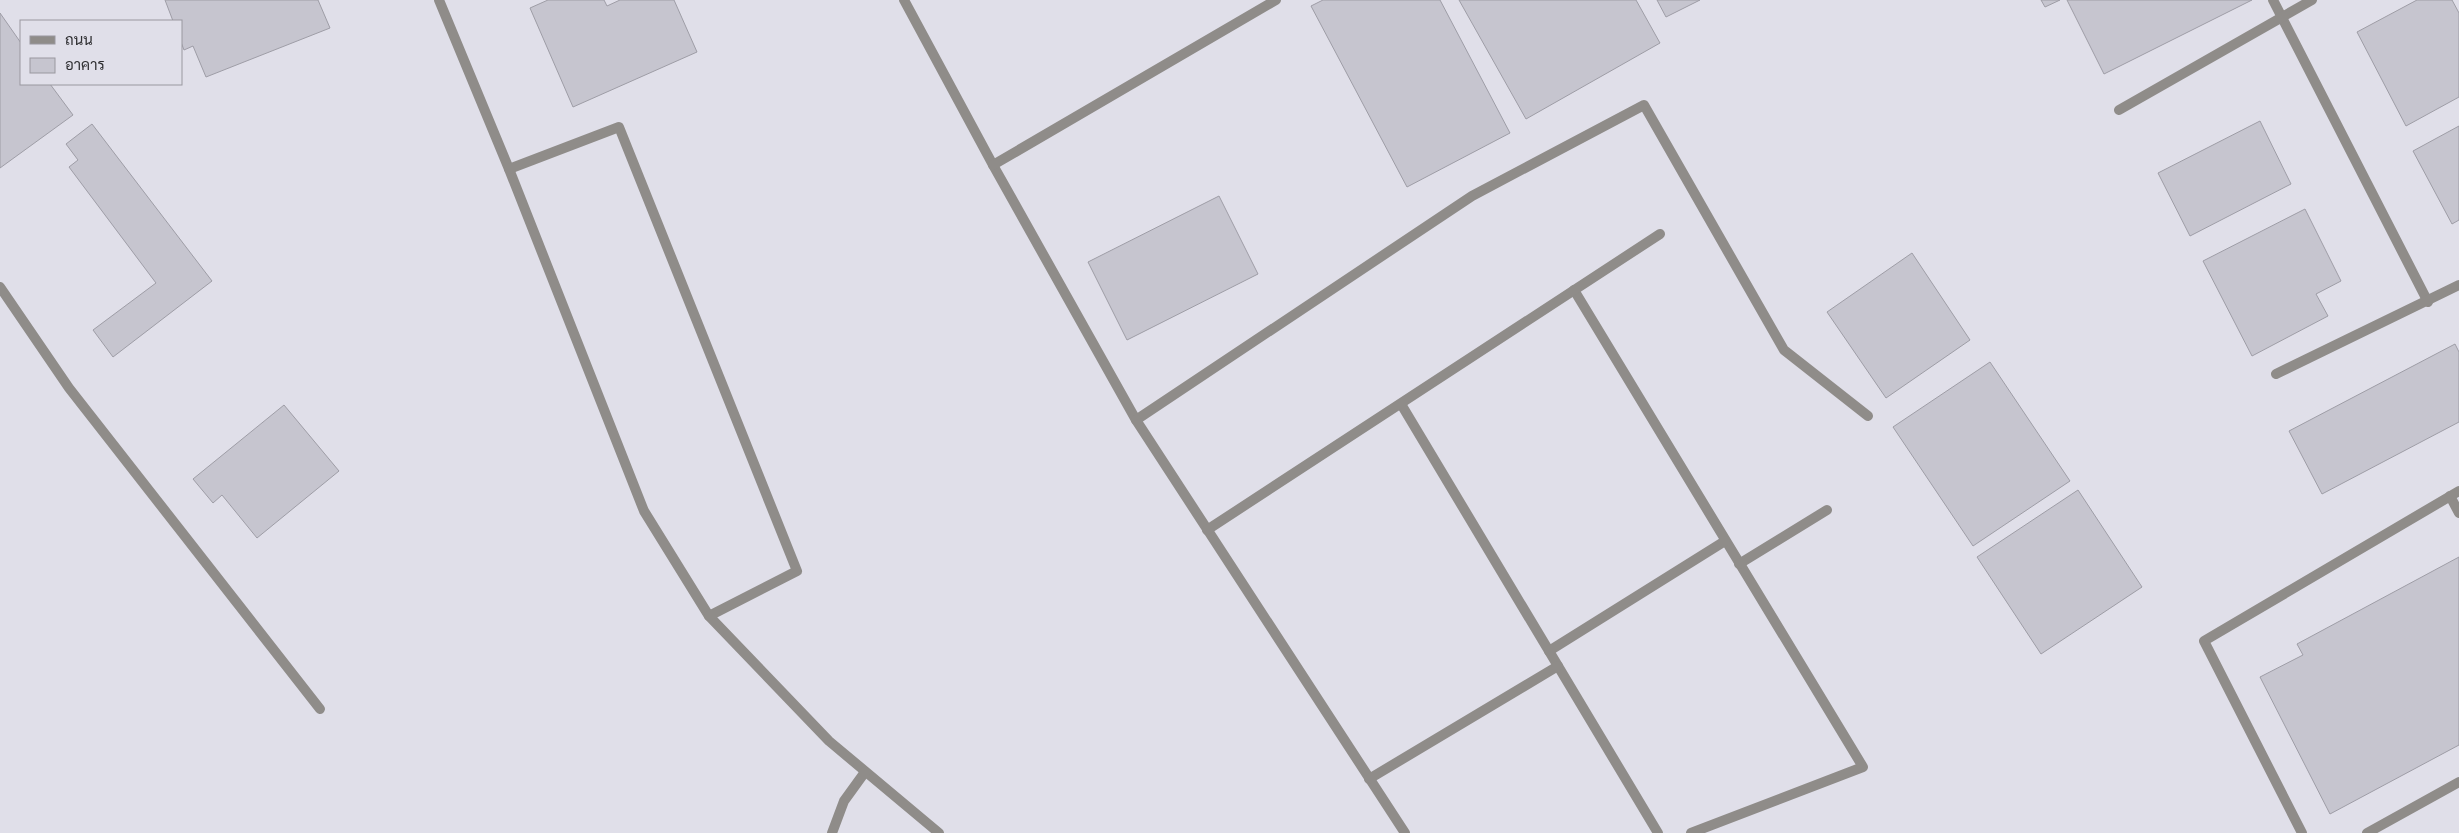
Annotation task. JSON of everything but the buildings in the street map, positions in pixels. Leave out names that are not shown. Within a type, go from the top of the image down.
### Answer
[{"type":"street","points":[[439,0],[509,169],[644,511],[709,616],[829,742],[939,833]]},
{"type":"street","points":[[904,0],[992,165],[1136,420],[1405,833]]},
{"type":"street","points":[[992,165],[1276,0]]},
{"type":"street","points":[[2273,0],[2428,302]]},
{"type":"street","points":[[2119,110],[2312,0]]},
{"type":"street","points":[[1136,420],[1472,196],[1644,105],[1784,350],[1868,416]]},
{"type":"street","points":[[509,169],[619,127],[797,571],[709,616]]},
{"type":"street","points":[[1207,530],[1660,234]]},
{"type":"street","points":[[2276,374],[2428,302],[2459,285]]},
{"type":"street","points":[[0,287],[69,388],[320,709]]},
{"type":"street","points":[[1574,290],[1862,766],[1691,833]]},
{"type":"street","points":[[1401,404],[1658,833]]},
{"type":"street","points":[[2302,833],[2204,642],[2454,493],[2459,513]]},
{"type":"street","points":[[1739,564],[1827,510]]},
{"type":"street","points":[[1549,650],[1725,541]]},
{"type":"street","points":[[1369,778],[1558,666]]},
{"type":"street","points":[[832,833],[844,801],[865,772]]},
{"type":"street","points":[[2367,833],[2459,782]]}]
